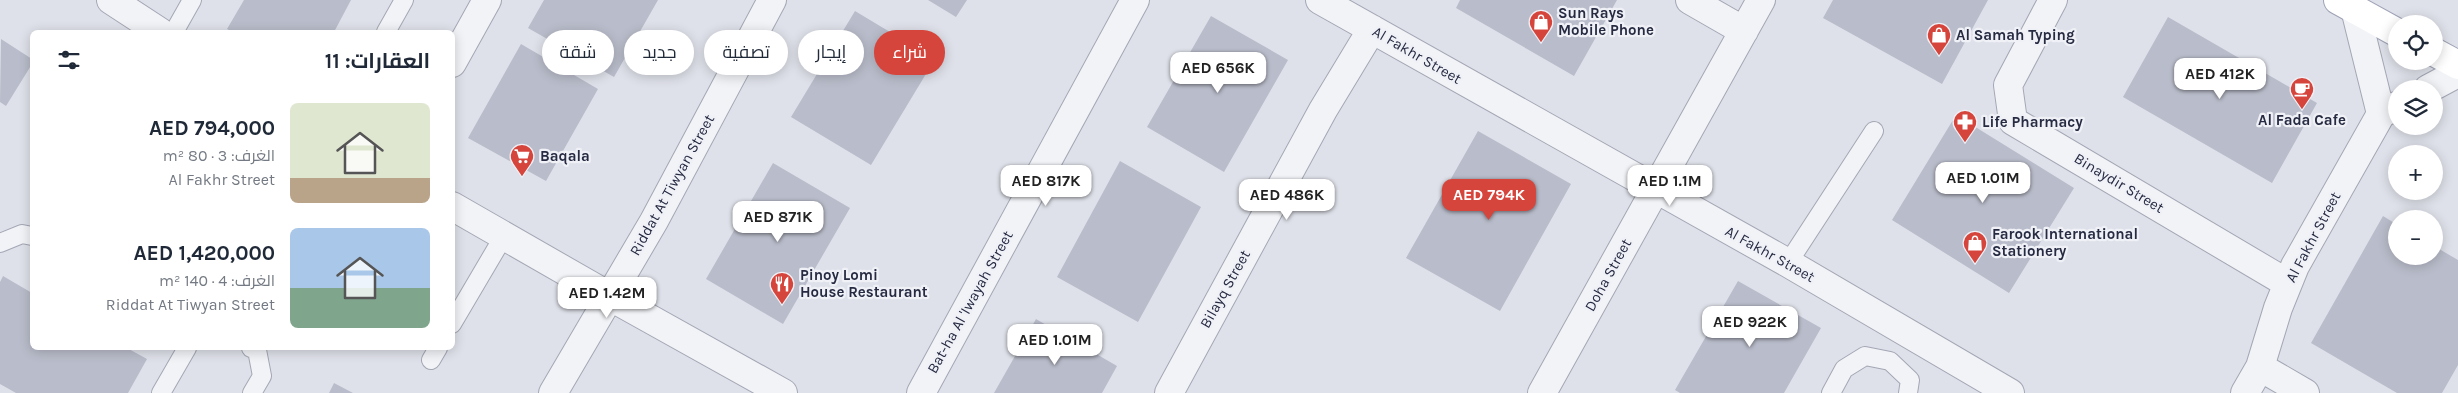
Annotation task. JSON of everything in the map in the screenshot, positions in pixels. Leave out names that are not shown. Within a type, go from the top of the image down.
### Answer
[{"type":"main road","points":[[2347,5],[2388,28]]},
{"type":"main road","points":[[2443,57],[2458,65]]},
{"type":"street","points":[[111,0],[157,30]]},
{"type":"street","points":[[455,57],[486,0]]},
{"type":"street","name":"Riddat At Tiwyan Street","points":[[553,393],[654,221],[772,0]]},
{"type":"street","name":"Bat-ha Al 'Iwayah Street","points":[[921,393],[1135,0]]},
{"type":"street","name":"Al Fakhr Street","points":[[1320,0],[1655,190],[1788,263],[2010,393]]},
{"type":"street","points":[[1690,0],[1744,31]]},
{"type":"street","name":"Doha Street","points":[[1542,393],[1761,0]]},
{"type":"street","name":"Binaydir Street","points":[[2053,0],[2008,85],[2013,121],[2287,283]]},
{"type":"street","name":"Al Fakhr Street","points":[[2347,5],[2388,108]]},
{"type":"street","name":"Bilayq Street","points":[[1169,393],[1324,110],[1372,29]]},
{"type":"street","points":[[2443,81],[2458,73]]},
{"type":"street","name":"Al Fakhr Street","points":[[2246,393],[2260,367],[2287,283],[2295,266],[2388,112]]},
{"type":"street","points":[[455,208],[505,234],[609,296],[783,393]]},
{"type":"street","points":[[2260,367],[2305,393]]},
{"type":"lane","points":[[175,30],[192,0]]},
{"type":"lane","points":[[387,30],[404,0]]},
{"type":"lane","points":[[1788,263],[1874,130]]},
{"type":"lane","points":[[0,243],[22,234],[30,236]]},
{"type":"lane","points":[[455,319],[505,234]]},
{"type":"lane","points":[[161,393],[186,350]]},
{"type":"lane","points":[[252,393],[262,376],[257,350]]},
{"type":"lane","points":[[1831,393],[1844,369],[1865,356],[1890,361],[1910,380],[1908,393]]},
{"type":"building","points":[[244,0],[351,0],[335,30],[227,29]]},
{"type":"building","points":[[544,0],[658,0],[641,30],[624,30],[624,60],[614,77],[610,75],[614,75],[614,30],[542,30],[542,36],[528,28]]},
{"type":"building","points":[[928,0],[967,0],[956,17]]},
{"type":"building","points":[[1460,0],[1617,0],[1574,76],[1456,8]]},
{"type":"building","points":[[1833,0],[1988,0],[1942,84],[1823,18]]},
{"type":"building","points":[[855,11],[887,30],[874,30],[874,75],[925,75],[871,165],[791,117],[816,75],[864,75],[864,30],[844,30]]},
{"type":"building","points":[[1211,16],[1288,60],[1224,172],[1147,127]]},
{"type":"building","points":[[2168,17],[2317,103],[2272,183],[2123,97]]},
{"type":"building","points":[[1,39],[30,58],[30,67],[6,106],[0,102]]},
{"type":"building","points":[[521,44],[542,56],[542,75],[574,75],[598,89],[546,181],[468,138]]},
{"type":"building","points":[[1956,115],[2074,188],[2009,293],[1892,220]]},
{"type":"building","points":[[1478,131],[1571,184],[1500,311],[1406,258]]},
{"type":"building","points":[[1120,161],[1201,207],[1138,322],[1057,277]]},
{"type":"building","points":[[773,163],[850,208],[783,324],[706,279]]},
{"type":"building","points":[[2383,216],[2388,219],[2388,265],[2443,265],[2443,251],[2458,260],[2458,365],[2442,393],[2397,393],[2311,343]]},
{"type":"building","points":[[3,276],[30,292],[30,350],[131,350],[147,359],[128,393],[16,393],[0,384],[0,282]]},
{"type":"building","points":[[1738,281],[1821,328],[1784,393],[1680,393],[1675,390]]},
{"type":"building","points":[[1036,319],[1117,366],[1102,393],[994,393]]},
{"type":"building","points":[[334,383],[353,393],[329,393]]},
{"type":"place","name":"Sun Rays Mobile Phone","points":[[1541,43]]},
{"type":"place","name":"Al Samah Typing","points":[[1939,56]]},
{"type":"place","name":"Al Fada Cafe","points":[[2302,110]]},
{"type":"place","name":"Life Pharmacy","points":[[1965,143]]},
{"type":"place","name":"Baqala","points":[[522,177]]},
{"type":"place","name":"Farook International Stationery","points":[[1975,264]]},
{"type":"place","name":"Pinoy Lomi House Restaurant","points":[[782,305]]}]
